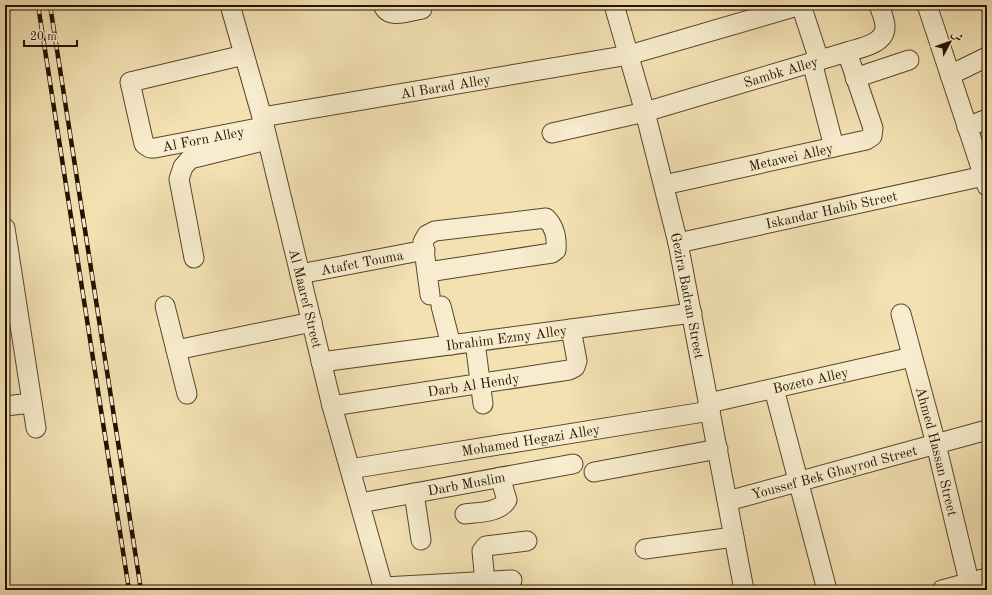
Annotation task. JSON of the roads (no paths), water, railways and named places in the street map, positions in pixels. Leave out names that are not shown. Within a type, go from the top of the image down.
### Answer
[{"type":"street","name":"Al Maaref Street","points":[[230,5],[264,128],[332,406],[384,588]]},
{"type":"street","points":[[383,5],[387,12],[392,14],[422,9]]},
{"type":"street","name":"Gezira Badran Street","points":[[614,5],[645,112],[678,243],[744,590]]},
{"type":"street","name":"Al Barad Alley","points":[[264,128],[629,55],[761,10],[801,5]]},
{"type":"street","name":"Metawei Alley","points":[[664,185],[834,147],[801,5]]},
{"type":"street","name":"Sambk Alley","points":[[552,133],[645,112],[847,52],[879,41],[885,26],[879,5]]},
{"type":"street","points":[[927,5],[986,181]]},
{"type":"street","points":[[834,147],[866,140],[872,136],[873,128],[847,52]]},
{"type":"street","name":"Al Forn Alley","points":[[244,56],[130,82],[144,144],[150,148],[155,148],[264,128]]},
{"type":"street","points":[[950,75],[987,57]]},
{"type":"street","points":[[855,78],[909,60]]},
{"type":"street","points":[[967,127],[987,119]]},
{"type":"street","points":[[194,258],[180,179],[183,167],[190,159],[264,128]]},
{"type":"street","name":"Iskandar Habib Street","points":[[678,243],[986,181]]},
{"type":"street","points":[[428,272],[552,253],[556,250],[556,232],[552,224],[546,218],[435,231],[427,235],[423,242],[428,272],[451,345]]},
{"type":"street","points":[[5,233],[11,308],[36,428]]},
{"type":"street","name":"Atafet Touma","points":[[300,274],[424,250]]},
{"type":"street","points":[[165,306],[187,394]]},
{"type":"street","name":"Ibrahim Ezmy Alley","points":[[321,362],[692,313]]},
{"type":"street","name":"Ahmed Hassan Street","points":[[901,314],[976,584]]},
{"type":"street","points":[[176,350],[312,322]]},
{"type":"street","name":"Darb Al Hendy","points":[[332,406],[569,370],[575,367],[577,361],[571,329]]},
{"type":"street","points":[[474,342],[483,404]]},
{"type":"street","name":"Bozeto Alley","points":[[710,407],[774,389],[912,357]]},
{"type":"street","points":[[774,389],[800,482],[827,590]]},
{"type":"street","points":[[5,406],[32,403]]},
{"type":"street","name":"Mohamed Hegazi Alley","points":[[350,469],[710,407]]},
{"type":"street","name":"Youssef Bek Ghayrod Street","points":[[728,501],[987,430]]},
{"type":"street","points":[[594,472],[718,449]]},
{"type":"street","name":"Darb Muslim","points":[[360,503],[573,464]]},
{"type":"street","points":[[465,514],[498,509],[504,505],[507,500],[500,477]]},
{"type":"street","points":[[414,493],[421,540]]},
{"type":"street","points":[[645,549],[734,537]]},
{"type":"street","points":[[485,582],[482,551],[486,546],[527,541]]},
{"type":"street","points":[[384,588],[512,580]]},
{"type":"street","points":[[942,590],[976,584]]},
{"type":"railway","points":[[38,5],[129,590]]},
{"type":"railway","points":[[50,5],[141,590]]}]
